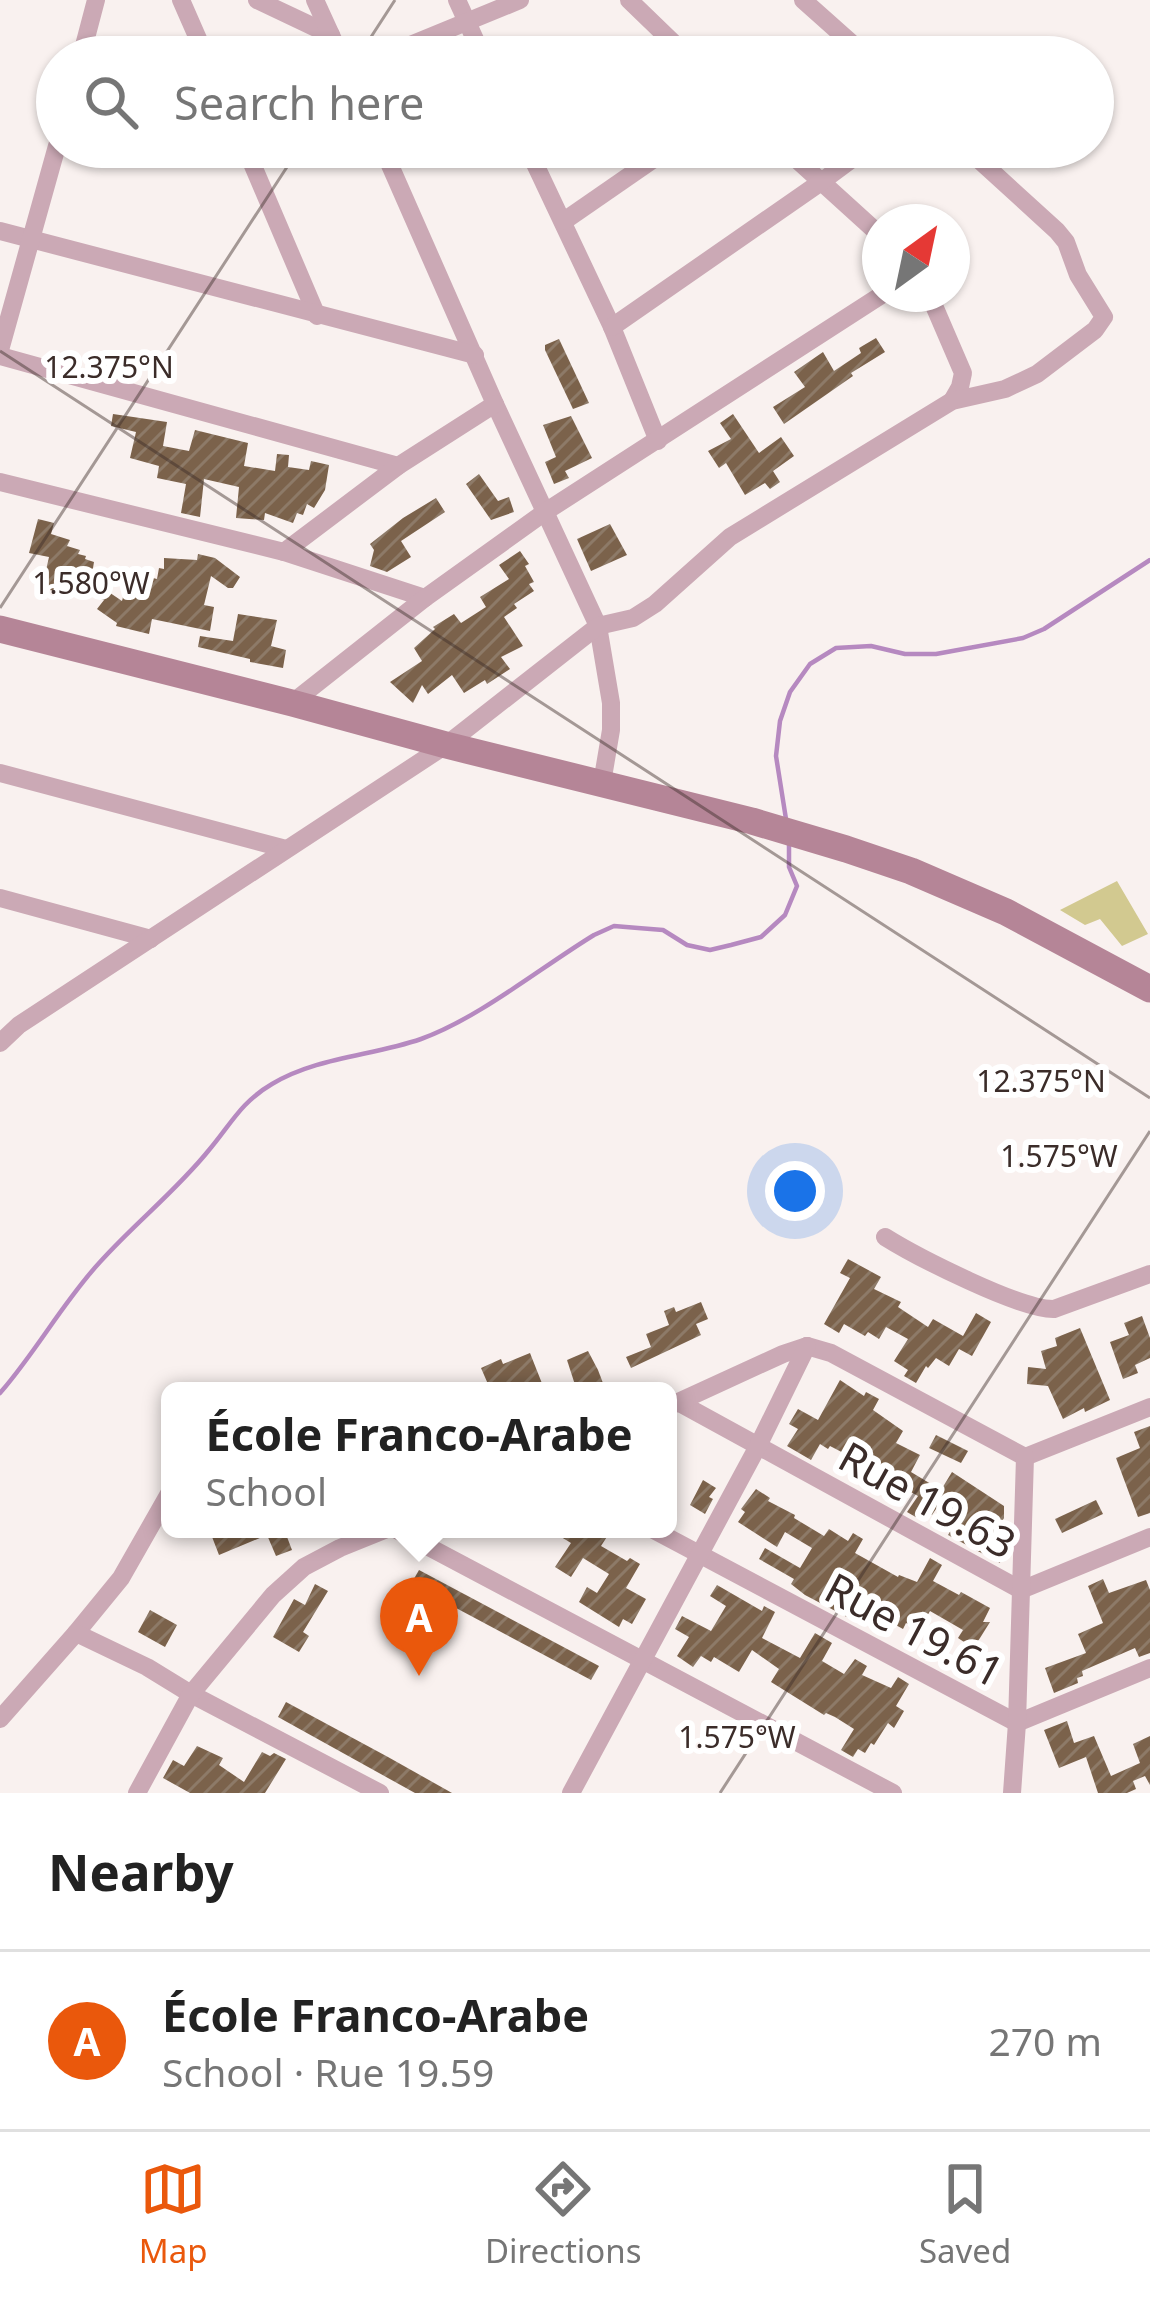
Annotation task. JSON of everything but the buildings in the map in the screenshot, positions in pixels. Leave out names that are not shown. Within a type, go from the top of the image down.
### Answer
[{"type":"street","points":[[87,36],[96,0]]},
{"type":"street","points":[[181,0],[197,36]]},
{"type":"street","points":[[257,0],[331,35]]},
{"type":"street","points":[[315,0],[331,35]]},
{"type":"street","points":[[458,0],[473,36]]},
{"type":"street","points":[[436,36],[520,0]]},
{"type":"street","points":[[629,0],[666,36]]},
{"type":"street","points":[[803,0],[843,36]]},
{"type":"street","points":[[51,168],[0,353],[398,466]]},
{"type":"street","points":[[253,168],[317,316]]},
{"type":"street","points":[[391,168],[598,626],[611,703],[602,783]]},
{"type":"street","points":[[537,168],[658,441]]},
{"type":"street","points":[[563,220],[640,168]]},
{"type":"street","points":[[806,168],[862,219]]},
{"type":"street","points":[[611,327],[840,168]]},
{"type":"street","points":[[0,1043],[9,1023],[151,939],[446,745],[598,626],[633,618],[655,604],[730,537],[952,401],[1006,389],[1037,374],[1095,330],[1104,317],[1078,275],[1066,242],[988,168]]},
{"type":"street","points":[[0,230],[475,355]]},
{"type":"street","points":[[292,703],[425,598],[545,512],[862,308]]},
{"type":"street","points":[[937,312],[963,373],[952,401]]},
{"type":"street","points":[[284,552],[398,466],[495,404]]},
{"type":"street","points":[[0,482],[284,552],[425,598]]},
{"type":"street","points":[[0,629],[803,836],[911,871],[1006,912],[1150,989]]},
{"type":"street","points":[[0,773],[286,849]]},
{"type":"street","points":[[0,898],[151,939]]},
{"type":"street","points":[[885,1237],[1040,1310],[1070,1304],[1150,1274]]},
{"type":"street","points":[[677,1403],[807,1346],[831,1353],[1025,1457],[1150,1407]]},
{"type":"street","points":[[571,1793],[807,1346]]},
{"type":"street","name":"Rue 19.63","points":[[677,1407],[1021,1590],[1150,1537]]},
{"type":"street","points":[[1012,1793],[1025,1457]]},
{"type":"street","points":[[0,1719],[121,1578],[161,1508]]},
{"type":"street","points":[[331,1538],[340,1548]]},
{"type":"street","points":[[136,1793],[191,1694],[273,1595],[304,1567],[367,1538]]},
{"type":"street","points":[[408,1538],[893,1793]]},
{"type":"street","name":"Rue 19.61","points":[[669,1538],[1017,1724],[1150,1668]]},
{"type":"street","points":[[76,1633],[380,1793]]},
{"type":"shaded area","points":[[1117,881],[1148,934],[1122,946],[1100,919],[1085,925],[1060,910]]},
{"type":"waterway","points":[[786,819],[776,756],[780,721],[790,692],[810,664],[836,648],[871,646],[905,654],[936,654],[1023,638],[1150,560]]},
{"type":"waterway","points":[[0,1393],[87,1277],[261,1091],[307,1068],[443,1030],[614,926],[663,930],[687,945],[710,950],[761,937],[785,915],[797,886],[789,867],[789,842]]},
{"type":"place","name":"École Franco-Arabe","points":[[419,1676]]}]
